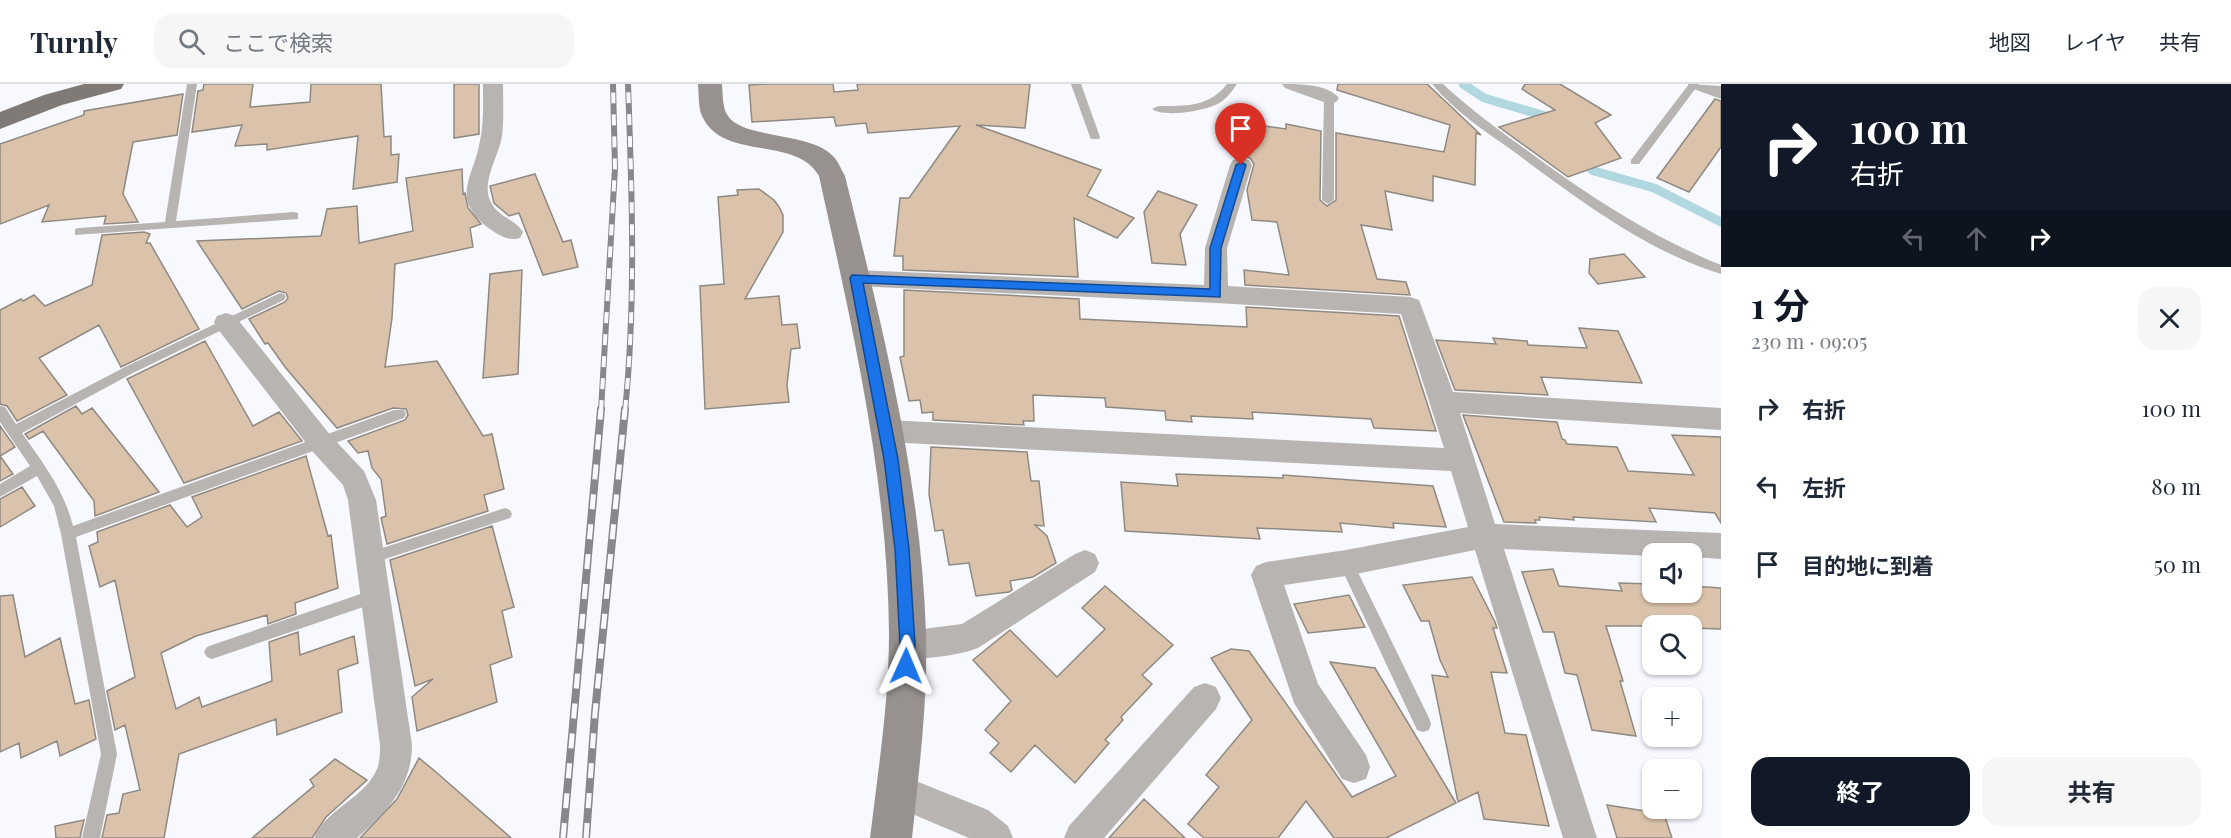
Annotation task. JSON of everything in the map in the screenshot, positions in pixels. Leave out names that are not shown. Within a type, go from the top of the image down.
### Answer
[{"type":"main road","points":[[0,121],[53,100],[112,84]]},
{"type":"street","points":[[493,84],[493,125],[489,151],[476,187],[477,200],[484,213],[512,232]]},
{"type":"street","points":[[710,84],[714,116],[727,130],[793,146],[823,161],[832,176],[856,278],[886,431],[902,549],[907,645],[897,790],[891,838]]},
{"type":"street","points":[[1292,84],[1329,98]]},
{"type":"street","points":[[1696,84],[1721,93]]},
{"type":"street","points":[[1216,294],[1216,248],[1241,165]]},
{"type":"street","points":[[856,278],[1216,294],[1410,306],[1443,402],[1580,838]]},
{"type":"street","points":[[226,322],[322,444],[354,479],[362,500],[396,745],[396,763],[391,777],[382,789],[331,838]]},
{"type":"street","points":[[1443,402],[1721,419]]},
{"type":"street","points":[[886,431],[1460,460]]},
{"type":"street","points":[[1354,767],[1305,692],[1266,575],[1346,563],[1485,536],[1721,546]]},
{"type":"street","points":[[907,645],[967,638],[1085,563]]},
{"type":"street","points":[[1081,838],[1205,698]]},
{"type":"street","points":[[897,790],[976,822],[996,838]]},
{"type":"lane","points":[[170,225],[192,84]]},
{"type":"lane","points":[[1076,84],[1095,137]]},
{"type":"lane","points":[[1157,109],[1191,108],[1214,103],[1224,97],[1232,84]]},
{"type":"lane","points":[[1437,84],[1493,131],[1594,205],[1643,234],[1721,270]]},
{"type":"lane","points":[[1635,162],[1696,84]]},
{"type":"lane","points":[[1328,200],[1329,98]]},
{"type":"lane","points":[[79,232],[294,216]]},
{"type":"lane","points":[[15,431],[129,370],[280,297]]},
{"type":"lane","points":[[0,411],[61,505],[68,534],[109,754],[91,838]]},
{"type":"lane","points":[[68,534],[322,444],[399,414]]},
{"type":"lane","points":[[0,491],[39,468]]},
{"type":"lane","points":[[370,558],[505,514]]},
{"type":"lane","points":[[1346,563],[1423,724]]},
{"type":"lane","points":[[212,652],[375,596]]},
{"type":"building","points":[[204,84],[253,84],[250,107],[310,102],[311,84],[381,84],[384,137],[391,136],[391,155],[399,154],[397,182],[353,189],[358,136],[267,150],[267,144],[235,146],[242,125],[192,132],[198,91],[203,90]]},
{"type":"building","points":[[454,84],[479,84],[479,134],[454,138]]},
{"type":"building","points":[[833,84],[834,92],[858,90],[857,84],[1030,84],[1025,128],[976,125],[1101,170],[1087,196],[1134,218],[1117,238],[1074,218],[1078,277],[903,270],[903,256],[894,256],[900,198],[909,198],[960,126],[868,133],[866,123],[836,126],[834,117],[752,122],[749,85]]},
{"type":"building","points":[[1338,84],[1427,84],[1481,135],[1476,133],[1475,185],[1433,176],[1433,201],[1385,191],[1392,230],[1361,225],[1377,279],[1406,282],[1410,295],[1245,285],[1244,270],[1289,275],[1277,222],[1252,220],[1247,190],[1254,164],[1250,158],[1241,156],[1235,122],[1286,129],[1286,124],[1321,131],[1320,200],[1327,206],[1336,200],[1336,133],[1444,152],[1450,125],[1337,90]]},
{"type":"building","points":[[1525,84],[1560,84],[1611,115],[1595,123],[1621,158],[1568,177],[1499,127],[1555,110],[1522,89]]},
{"type":"building","points":[[183,94],[177,135],[133,142],[123,194],[138,222],[104,224],[106,216],[42,222],[49,205],[0,224],[0,144],[84,115],[84,111]]},
{"type":"building","points":[[1715,99],[1721,101],[1721,147],[1689,192],[1657,178]]},
{"type":"building","points":[[462,169],[463,194],[465,193],[468,208],[481,224],[470,228],[473,247],[395,264],[392,318],[385,367],[437,361],[483,436],[492,434],[504,489],[484,495],[488,511],[387,544],[381,518],[386,516],[381,479],[372,468],[368,451],[358,453],[348,441],[405,420],[408,415],[406,409],[393,408],[337,428],[285,367],[268,343],[265,344],[249,319],[285,302],[288,298],[286,293],[279,291],[242,309],[197,241],[321,236],[327,209],[357,206],[359,243],[413,231],[406,178]]},
{"type":"building","points":[[535,174],[563,242],[571,240],[578,267],[543,275],[519,213],[509,216],[494,203],[490,186]]},
{"type":"building","points":[[759,189],[774,200],[779,207],[783,215],[783,232],[745,299],[779,296],[782,325],[797,324],[800,348],[791,349],[787,385],[789,402],[705,409],[700,286],[724,284],[718,197],[738,195],[737,190]]},
{"type":"building","points":[[1158,191],[1197,205],[1180,234],[1186,265],[1152,263],[1144,212]]},
{"type":"building","points":[[144,232],[150,234],[146,243],[150,243],[199,329],[121,367],[99,325],[39,358],[67,395],[17,421],[7,406],[0,404],[0,310],[34,295],[45,306],[92,285],[102,235]]},
{"type":"building","points":[[1624,254],[1645,277],[1598,284],[1589,273],[1590,259]]},
{"type":"building","points":[[522,270],[518,374],[483,378],[490,274]]},
{"type":"building","points":[[904,290],[1079,299],[1080,319],[1247,327],[1246,307],[1399,316],[1436,431],[1374,428],[1371,419],[1252,412],[1253,419],[1191,416],[1192,422],[1166,420],[1165,411],[1106,407],[1105,398],[1033,395],[1034,421],[1023,421],[1024,425],[933,420],[933,412],[922,413],[920,400],[909,401],[900,357],[904,356]]},
{"type":"building","points":[[1579,328],[1618,331],[1642,383],[1541,377],[1548,395],[1455,390],[1436,340],[1496,344],[1493,338],[1527,341],[1528,345],[1587,348]]},
{"type":"building","points":[[205,341],[253,426],[279,412],[302,441],[184,483],[127,379]]},
{"type":"building","points":[[76,406],[82,414],[92,408],[159,492],[95,516],[94,501],[43,431],[29,439],[25,434]]},
{"type":"building","points":[[1463,415],[1557,422],[1562,439],[1567,444],[1617,447],[1628,471],[1694,475],[1672,435],[1721,437],[1721,523],[1715,513],[1649,508],[1656,522],[1539,517],[1540,520],[1535,520],[1536,523],[1504,522]]},
{"type":"building","points":[[0,426],[15,447],[0,456]]},
{"type":"building","points":[[931,447],[1027,452],[1031,481],[1039,481],[1044,526],[1035,525],[1047,536],[1056,563],[1033,577],[1010,581],[1012,590],[1009,592],[976,596],[969,563],[949,565],[943,530],[935,531],[929,494]]},
{"type":"building","points":[[0,456],[13,474],[0,481]]},
{"type":"building","points":[[306,456],[328,536],[331,535],[338,588],[295,603],[296,614],[268,624],[267,615],[196,636],[161,653],[176,709],[199,697],[202,707],[272,681],[269,642],[298,632],[300,655],[354,636],[358,663],[338,670],[342,712],[277,735],[276,719],[179,754],[164,838],[102,838],[107,815],[119,813],[123,794],[140,790],[125,725],[115,730],[107,691],[135,677],[115,580],[100,587],[89,546],[98,542],[97,532],[170,505],[187,527],[202,517],[192,497]]},
{"type":"building","points":[[1176,474],[1283,478],[1283,475],[1433,486],[1446,527],[1393,523],[1394,528],[1340,523],[1342,532],[1257,528],[1260,539],[1125,531],[1121,482],[1178,486]]},
{"type":"building","points":[[22,487],[35,506],[0,527],[0,499]]},
{"type":"building","points":[[492,526],[514,607],[502,611],[512,657],[490,665],[497,702],[417,731],[412,697],[433,679],[415,686],[390,560]]},
{"type":"building","points":[[1553,569],[1559,586],[1622,591],[1619,583],[1642,584],[1642,603],[1702,603],[1702,587],[1721,588],[1721,629],[1702,628],[1702,615],[1642,615],[1642,626],[1606,626],[1623,681],[1620,681],[1636,736],[1592,730],[1577,675],[1565,673],[1554,632],[1543,632],[1522,572]]},
{"type":"building","points":[[1472,577],[1495,622],[1497,628],[1493,628],[1507,673],[1491,672],[1505,733],[1526,735],[1549,826],[1484,819],[1478,792],[1458,802],[1432,675],[1448,677],[1440,660],[1429,621],[1421,621],[1403,585]]},
{"type":"building","points":[[1105,586],[1173,645],[1142,675],[1152,684],[1121,717],[1123,720],[1105,740],[1109,743],[1075,783],[1035,745],[1011,772],[990,753],[999,743],[985,730],[1011,701],[973,660],[1010,630],[1057,677],[1105,629],[1082,608]]},
{"type":"building","points":[[13,595],[25,657],[60,638],[75,704],[89,700],[96,739],[60,756],[57,741],[21,758],[19,743],[0,752],[0,596]]},
{"type":"building","points":[[1349,595],[1365,627],[1308,633],[1294,604]]},
{"type":"building","points":[[1231,649],[1249,651],[1352,797],[1396,776],[1330,662],[1375,668],[1456,803],[1386,838],[1334,838],[1306,801],[1278,838],[1204,838],[1188,824],[1219,787],[1206,775],[1252,720],[1211,658]]},
{"type":"building","points":[[419,758],[511,838],[360,838],[397,799]]},
{"type":"building","points":[[335,759],[367,780],[326,817],[312,838],[252,838],[314,786],[310,780]]},
{"type":"building","points":[[1144,799],[1185,838],[1109,838]]},
{"type":"building","points":[[1607,805],[1642,811],[1642,819],[1666,819],[1672,838],[1617,838]]},
{"type":"building","points":[[84,820],[80,838],[56,838],[55,826]]},
{"type":"waterway","points":[[1463,84],[1484,98],[1552,118]]},
{"type":"waterway","points":[[1579,160],[1594,171],[1654,188],[1721,222]]},
{"type":"railway","points":[[601,411],[615,168],[613,84]]},
{"type":"railway","points":[[625,411],[632,289],[628,84]]},
{"type":"railway","points":[[563,838],[601,409]]},
{"type":"railway","points":[[586,838],[595,713],[625,409]]},
{"type":"route","points":[[906,666],[902,549],[891,459],[856,278],[1216,294],[1216,248],[1241,165]]}]
